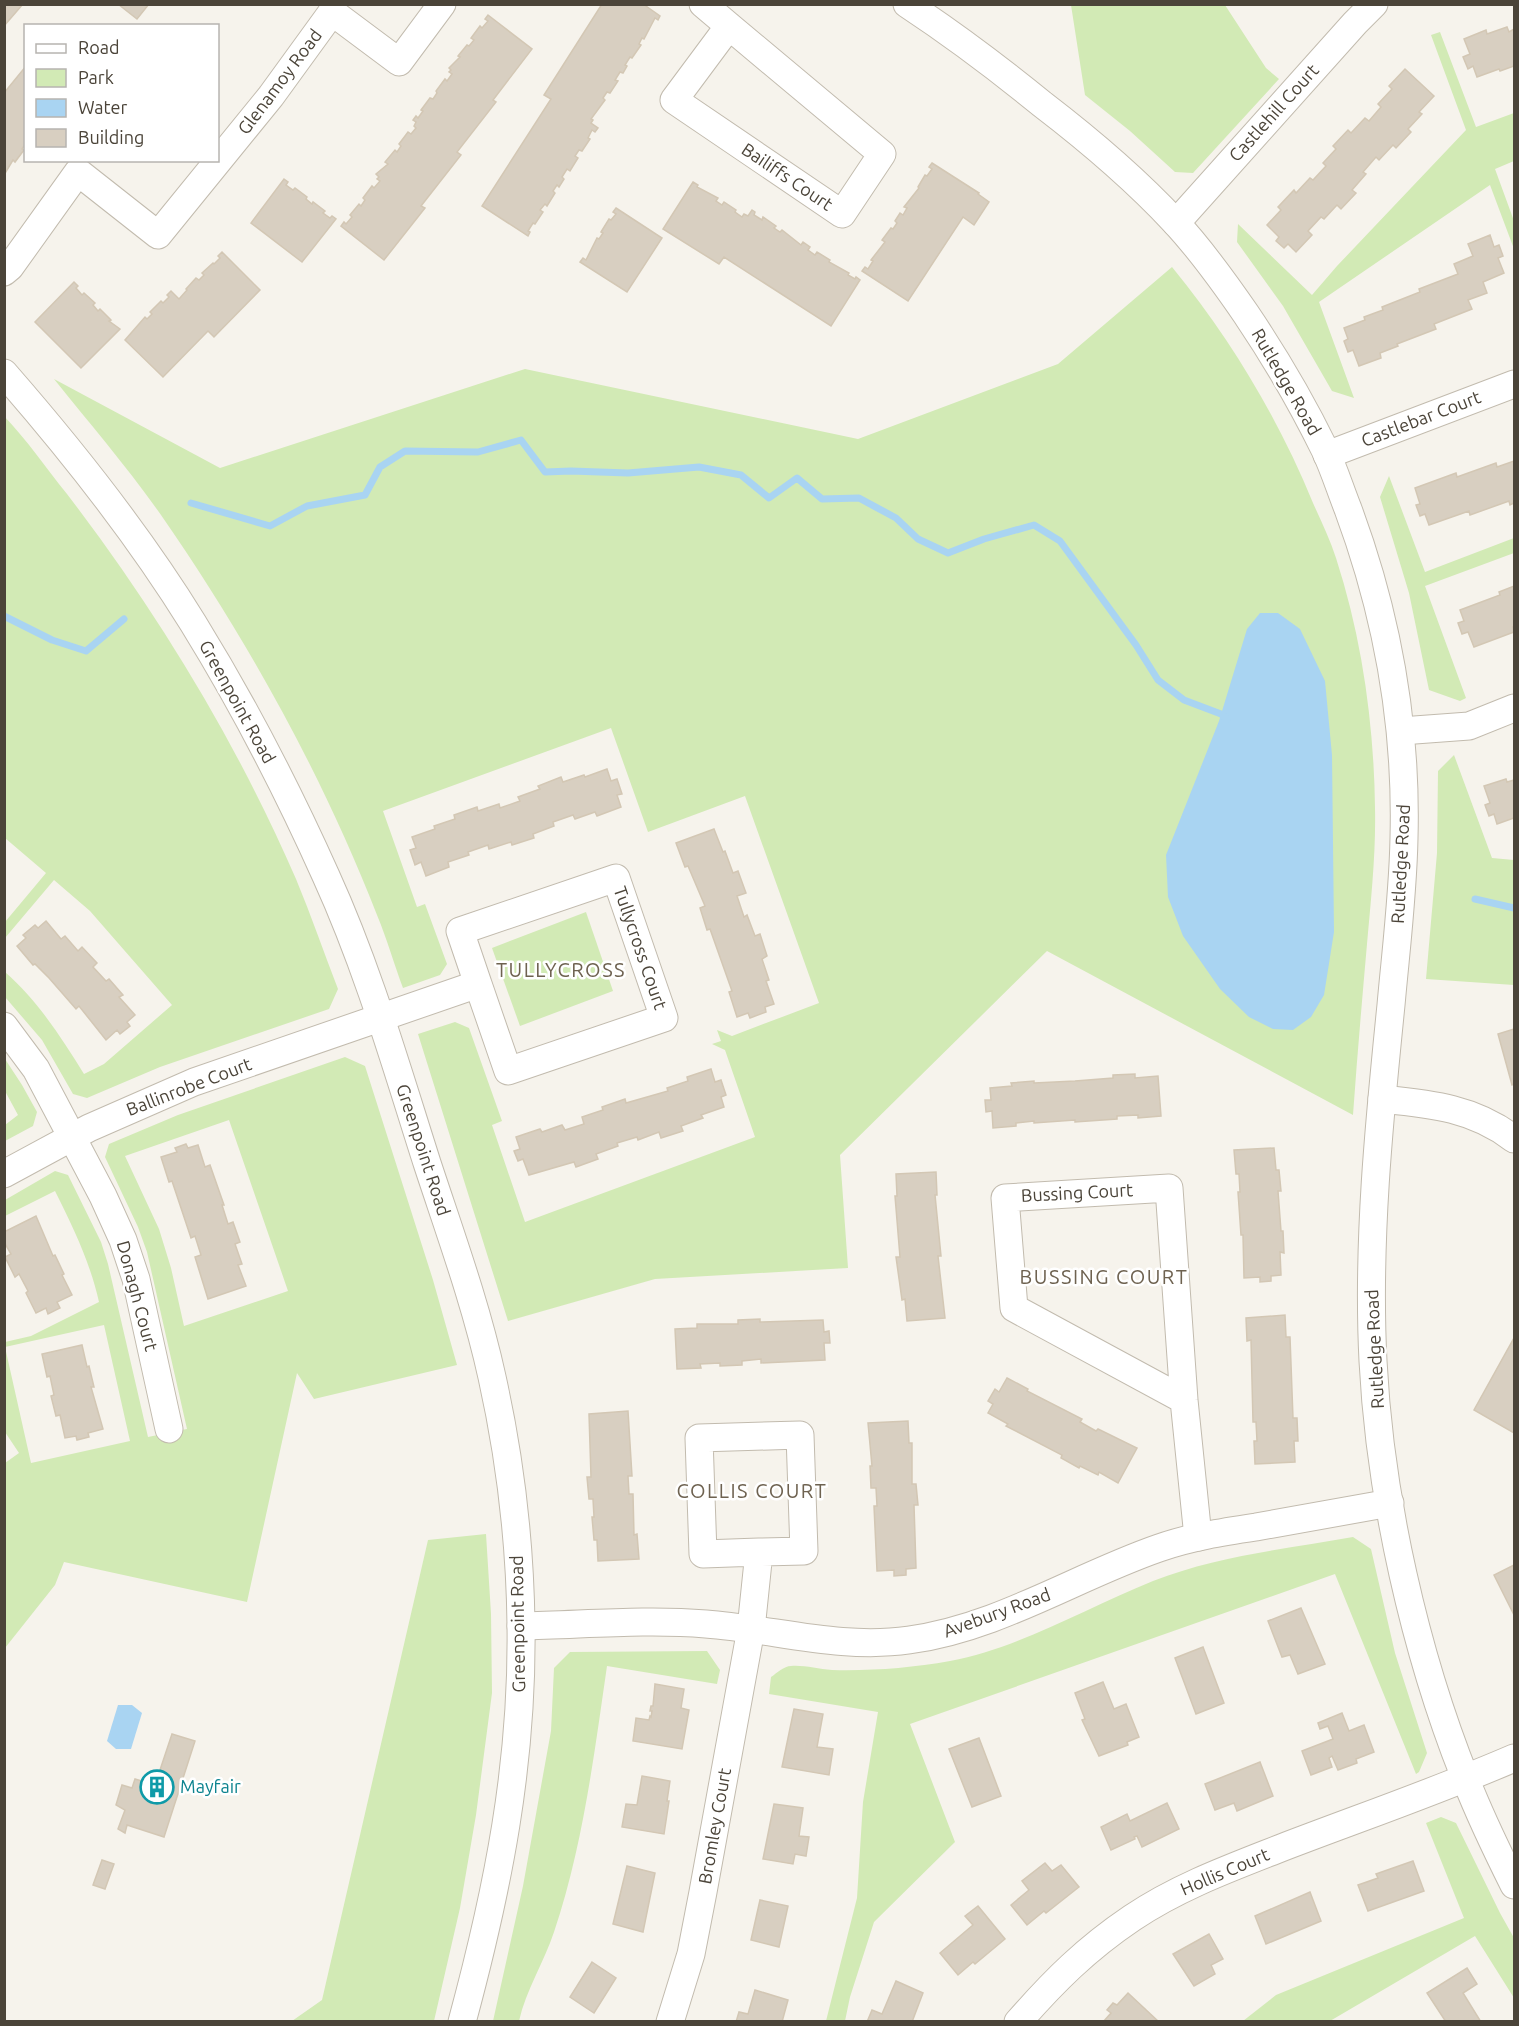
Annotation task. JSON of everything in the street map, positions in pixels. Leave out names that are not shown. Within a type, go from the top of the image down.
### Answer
[{"type":"street","name":"Glenamoy Road","points":[[219,160],[271,96],[332,12],[399,62],[442,4]]},
{"type":"street","name":"Bailiffs Court","points":[[703,4],[882,154],[842,214],[674,100],[729,26]]},
{"type":"street","name":"Rutledge Road","points":[[907,4],[964,44],[1098,148],[1176,223],[1215,269],[1259,333],[1294,390],[1327,455],[1360,542],[1380,611],[1393,674],[1401,731],[1404,792],[1403,875],[1375,1199],[1372,1315],[1376,1402],[1390,1503],[1418,1635],[1466,1779],[1515,1885]]},
{"type":"street","name":"Castlehill Court","points":[[1176,223],[1374,4]]},
{"type":"street","name":"Glenamoy Road","points":[[4,272],[10,267],[78,172],[158,235],[217,162]]},
{"type":"street","name":"Greenpoint Road","points":[[4,373],[79,463],[133,534],[192,622],[224,676],[288,796],[327,877],[380,1018],[467,1286],[492,1375],[514,1508],[521,1626],[516,1749],[507,1826],[483,1944],[462,2022]]},
{"type":"street","name":"Castlebar Court","points":[[1327,455],[1515,384]]},
{"type":"street","points":[[1401,731],[1469,726],[1515,708]]},
{"type":"street","name":"Tullycross Court","points":[[616,878],[664,1018],[508,1071],[478,984],[460,931],[616,878]]},
{"type":"street","points":[[380,1018],[478,984]]},
{"type":"street","name":"Ballinrobe Court","points":[[4,1174],[132,1108],[194,1082],[380,1018]]},
{"type":"street","name":"Donagh Court","points":[[4,1026],[36,1069],[73,1137],[123,1240],[136,1279],[169,1429]]},
{"type":"street","points":[[1382,1099],[1429,1104],[1467,1112],[1498,1126],[1515,1139]]},
{"type":"street","name":"Bussing Court","points":[[1184,1400],[1014,1308],[1005,1198],[1169,1188],[1184,1400],[1198,1537]]},
{"type":"street","points":[[800,1435],[804,1551],[759,1552],[704,1554],[699,1438],[800,1435]]},
{"type":"street","name":"Avebury Road","points":[[521,1626],[662,1622],[706,1624],[873,1644],[909,1641],[977,1624],[1161,1547],[1198,1537],[1390,1503]]},
{"type":"street","points":[[751,1629],[759,1552]]},
{"type":"street","name":"Bromley Court","points":[[670,2022],[691,1954],[751,1629]]},
{"type":"street","name":"Hollis Court","points":[[1018,2022],[1058,1978],[1098,1942],[1134,1917],[1182,1889],[1254,1858],[1466,1779],[1515,1758]]},
{"type":"green space","points":[[1071,5],[1225,5],[1266,68],[1279,79],[1193,173],[1175,172],[1130,131],[1085,95]]},
{"type":"green space","points":[[1440,32],[1476,127],[1514,113],[1514,161],[1495,169],[1514,221],[1514,249],[1490,185],[1319,302],[1354,398],[1332,391],[1283,306],[1237,242],[1238,224],[1312,295],[1466,130],[1431,35]]},
{"type":"green space","points":[[1172,267],[1214,322],[1252,380],[1284,440],[1331,544],[1345,588],[1360,650],[1372,745],[1375,825],[1373,876],[1353,1115],[1047,951],[840,1155],[848,1268],[655,1279],[508,1321],[418,1034],[455,1022],[469,1028],[502,1121],[492,1125],[525,1222],[755,1137],[725,1050],[712,1044],[721,1041],[717,1030],[732,1036],[819,1003],[745,796],[648,832],[611,728],[383,811],[417,907],[425,904],[447,964],[440,975],[403,988],[381,924],[332,810],[253,659],[161,515],[54,379],[220,468],[525,369],[858,439],[1058,364]]},
{"type":"green space","points":[[4,416],[29,444],[101,539],[193,679],[248,777],[273,828],[302,893],[338,989],[329,1009],[160,1067],[87,1098],[73,1094],[42,1040],[5,997],[5,972],[38,1007],[84,1074],[104,1064],[172,1005],[90,911],[54,880],[5,938],[5,922],[46,873],[5,838]]},
{"type":"green space","points":[[1389,476],[1425,572],[1514,538],[1514,553],[1425,586],[1466,698],[1460,701],[1429,690],[1409,593],[1380,497]]},
{"type":"green space","points":[[1454,755],[1492,858],[1514,860],[1514,985],[1426,979],[1437,853],[1438,771]]},
{"type":"green space","points":[[586,912],[613,991],[520,1026],[492,948]]},
{"type":"green space","points":[[345,1057],[365,1066],[433,1280],[457,1365],[314,1399],[297,1373],[247,1602],[64,1562],[55,1585],[5,1648],[5,1463],[19,1453],[5,1432],[5,1347],[5,1342],[31,1336],[99,1302],[86,1259],[55,1191],[5,1216],[5,1200],[55,1171],[68,1175],[101,1242],[108,1264],[148,1437],[187,1429],[147,1252],[138,1227],[105,1157],[109,1144],[178,1115]],"holes":[[[229,1120],[288,1291],[184,1326],[171,1268],[159,1229],[125,1156]],[[104,1325],[130,1441],[31,1463],[5,1347]]]},
{"type":"green space","points":[[5,1059],[37,1112],[33,1126],[5,1141],[5,1125],[18,1115],[5,1091]]},
{"type":"green space","points":[[486,1534],[491,1614],[492,1693],[476,1815],[460,1908],[434,2021],[292,2021],[322,2000],[428,1540]]},
{"type":"green space","points":[[1353,1537],[1371,1549],[1395,1653],[1427,1753],[1419,1772],[1416,1774],[1335,1574],[910,1724],[955,1842],[874,1922],[850,1997],[845,2021],[826,2021],[857,1898],[863,1802],[878,1712],[769,1694],[771,1677],[788,1666],[832,1670],[876,1669],[950,1661],[977,1655],[1028,1637],[1177,1572],[1252,1554]]},
{"type":"green space","points":[[707,1651],[720,1670],[717,1684],[607,1666],[580,1834],[554,1932],[526,1998],[519,2021],[493,2021],[523,1886],[551,1731],[554,1668],[570,1652]]},
{"type":"green space","points":[[1441,1817],[1456,1823],[1514,1938],[1514,1998],[1475,1936],[1330,2021],[1243,2021],[1276,1995],[1464,1918],[1426,1823]]},
{"type":"water","points":[[1260,613],[1278,613],[1300,629],[1325,681],[1332,755],[1334,932],[1324,995],[1311,1017],[1293,1030],[1273,1029],[1249,1017],[1220,989],[1183,936],[1168,897],[1166,855],[1219,721],[1247,629]]},
{"type":"water","points":[[118,1705],[132,1705],[142,1713],[131,1749],[116,1749],[107,1741]]},
{"type":"building","points":[[4,4],[23,4],[4,26]]},
{"type":"building","points":[[118,4],[149,4],[137,19]]},
{"type":"building","points":[[602,4],[643,4],[660,16],[658,20],[655,18],[644,39],[642,38],[639,44],[641,45],[625,65],[627,66],[623,73],[620,72],[615,80],[618,81],[610,93],[607,92],[603,98],[605,100],[591,119],[593,120],[591,123],[598,128],[595,132],[592,130],[588,138],[590,139],[582,151],[579,150],[575,156],[578,158],[570,171],[567,169],[562,177],[564,179],[553,191],[555,193],[547,206],[545,204],[540,210],[543,212],[528,231],[530,232],[528,236],[482,206],[551,99],[544,95]]},
{"type":"building","points":[[488,15],[532,49],[493,100],[496,102],[457,152],[461,155],[421,206],[425,208],[384,260],[341,226],[352,217],[350,215],[359,204],[361,206],[365,200],[363,198],[372,186],[374,188],[380,181],[376,174],[388,164],[385,162],[395,150],[397,152],[401,146],[399,144],[408,132],[411,134],[416,128],[414,126],[416,122],[413,120],[416,116],[418,118],[430,98],[433,99],[445,79],[447,81],[452,74],[449,68],[460,57],[458,56],[467,45],[469,46],[474,40],[471,38],[480,26],[482,28],[488,21],[485,19]]},
{"type":"building","points":[[1507,27],[1509,32],[1514,29],[1514,66],[1477,77],[1473,66],[1468,69],[1463,57],[1470,54],[1464,39],[1486,30],[1487,34]]},
{"type":"building","points":[[24,68],[24,146],[22,149],[24,150],[15,162],[13,160],[4,175],[4,93]]},
{"type":"building","points":[[1405,69],[1434,96],[1419,112],[1422,114],[1408,129],[1411,132],[1396,148],[1393,145],[1379,160],[1376,157],[1363,172],[1366,174],[1352,190],[1356,193],[1341,209],[1337,205],[1324,219],[1321,217],[1308,231],[1312,235],[1296,252],[1288,244],[1284,248],[1276,241],[1279,237],[1267,225],[1281,210],[1278,207],[1294,190],[1296,193],[1326,166],[1323,163],[1336,149],[1333,146],[1348,130],[1351,133],[1365,118],[1369,121],[1381,107],[1378,104],[1392,89],[1389,86]]},
{"type":"building","points":[[932,163],[989,202],[974,225],[963,217],[908,301],[862,271],[865,267],[868,269],[873,261],[871,260],[885,242],[882,240],[897,223],[895,221],[900,213],[903,215],[907,208],[904,207],[919,188],[925,175],[927,176],[932,169],[929,167]]},
{"type":"building","points":[[284,179],[288,182],[286,185],[293,190],[295,188],[312,204],[313,202],[325,211],[323,213],[336,219],[302,262],[251,223]]},
{"type":"building","points":[[693,182],[698,185],[697,187],[718,198],[716,201],[722,205],[724,202],[736,210],[735,212],[742,217],[744,214],[748,216],[752,210],[755,212],[754,215],[762,220],[763,217],[776,226],[774,228],[780,232],[782,230],[801,245],[803,242],[810,247],[808,250],[815,255],[817,252],[849,273],[848,275],[860,280],[831,326],[724,257],[719,264],[663,229]]},
{"type":"building","points":[[616,208],[662,238],[627,292],[580,262],[583,258],[586,260],[609,219],[611,220],[616,214],[613,212]]},
{"type":"building","points":[[1490,235],[1494,247],[1499,245],[1503,256],[1498,258],[1504,273],[1483,282],[1487,293],[1468,300],[1472,309],[1434,324],[1436,329],[1397,344],[1398,346],[1380,353],[1381,358],[1359,366],[1353,350],[1348,352],[1344,341],[1348,339],[1344,328],[1365,320],[1364,317],[1383,310],[1382,307],[1420,292],[1419,289],[1458,274],[1454,264],[1473,256],[1468,244]]},
{"type":"building","points":[[222,252],[260,290],[214,337],[208,331],[163,377],[125,340],[145,317],[147,319],[152,314],[150,312],[161,301],[163,303],[169,297],[167,295],[171,291],[179,299],[196,278],[199,280],[204,275],[202,273],[220,258],[218,256]]},
{"type":"building","points":[[74,282],[82,295],[84,293],[95,303],[93,305],[98,311],[100,309],[111,320],[109,321],[120,329],[81,368],[35,322]]},
{"type":"building","points":[[1514,461],[1514,503],[1510,505],[1509,501],[1470,515],[1469,511],[1429,525],[1425,514],[1420,516],[1416,505],[1420,504],[1415,488],[1456,473],[1457,477],[1496,463],[1497,467]]},
{"type":"building","points":[[1514,586],[1514,632],[1474,647],[1468,632],[1462,634],[1458,623],[1464,621],[1460,610],[1500,595],[1499,592]]},
{"type":"building","points":[[607,769],[611,781],[617,779],[622,794],[617,795],[621,807],[597,816],[595,812],[575,819],[573,815],[553,822],[554,826],[533,834],[534,838],[489,849],[488,845],[468,852],[469,855],[448,862],[449,867],[426,876],[421,862],[415,865],[410,850],[416,848],[412,837],[455,819],[454,815],[477,807],[478,811],[499,804],[500,808],[520,801],[518,797],[540,789],[538,786],[561,777],[563,782]]},
{"type":"building","points":[[1506,779],[1507,782],[1514,780],[1514,818],[1497,824],[1494,814],[1489,816],[1485,805],[1490,803],[1484,786]]},
{"type":"building","points":[[714,829],[733,873],[738,871],[746,893],[737,896],[744,917],[747,915],[755,936],[760,934],[767,956],[762,959],[769,980],[766,981],[774,1004],[765,1007],[766,1012],[750,1018],[748,1013],[737,1017],[729,992],[732,991],[700,908],[705,906],[688,866],[685,867],[676,843]]},
{"type":"building","points":[[46,921],[61,939],[65,936],[78,951],[82,947],[97,963],[93,967],[106,981],[109,979],[123,995],[119,997],[135,1015],[127,1022],[130,1026],[120,1034],[117,1030],[106,1040],[79,1006],[76,1009],[17,946],[26,938],[23,935],[35,925],[38,928]]},
{"type":"building","points":[[1514,1029],[1514,1084],[1512,1085],[1498,1034]]},
{"type":"building","points":[[711,1069],[715,1082],[721,1080],[726,1095],[721,1097],[724,1107],[701,1115],[703,1118],[681,1126],[683,1131],[661,1138],[659,1132],[638,1140],[637,1137],[617,1143],[618,1146],[596,1154],[598,1159],[576,1167],[574,1162],[529,1175],[523,1159],[518,1161],[514,1151],[520,1149],[516,1137],[540,1129],[542,1132],[562,1125],[565,1130],[584,1124],[582,1117],[603,1110],[602,1107],[625,1099],[626,1103],[668,1091],[667,1088],[688,1081],[687,1077]]},
{"type":"building","points":[[1135,1074],[1135,1078],[1158,1076],[1161,1116],[1138,1118],[1138,1115],[1117,1116],[1117,1119],[1075,1122],[1075,1120],[1034,1123],[1034,1121],[1016,1123],[1016,1126],[993,1128],[992,1111],[986,1112],[985,1100],[991,1100],[990,1088],[1012,1086],[1011,1083],[1075,1081]]},
{"type":"building","points":[[186,1144],[188,1148],[198,1145],[205,1167],[210,1165],[228,1224],[233,1222],[240,1242],[235,1244],[242,1264],[238,1265],[246,1286],[208,1299],[195,1257],[201,1255],[195,1236],[191,1238],[172,1181],[169,1182],[161,1157],[177,1152],[175,1148]]},
{"type":"building","points":[[1274,1148],[1281,1191],[1278,1191],[1284,1253],[1280,1252],[1281,1275],[1271,1276],[1271,1281],[1260,1282],[1260,1277],[1244,1278],[1243,1235],[1241,1235],[1238,1192],[1240,1192],[1239,1174],[1236,1174],[1234,1150]]},
{"type":"building","points":[[936,1172],[937,1195],[935,1195],[941,1256],[938,1256],[945,1318],[907,1321],[896,1257],[900,1257],[895,1196],[897,1196],[896,1174]]},
{"type":"building","points":[[36,1216],[72,1295],[57,1302],[60,1308],[48,1314],[46,1308],[36,1313],[19,1274],[15,1277],[5,1257],[11,1254],[4,1242],[4,1232]]},
{"type":"building","points":[[1285,1315],[1286,1337],[1290,1337],[1293,1418],[1297,1418],[1298,1441],[1294,1441],[1295,1462],[1255,1464],[1254,1441],[1257,1441],[1256,1422],[1253,1422],[1251,1340],[1247,1341],[1246,1318]]},
{"type":"building","points":[[760,1319],[760,1322],[823,1320],[824,1332],[829,1331],[830,1343],[824,1343],[825,1360],[761,1363],[761,1359],[742,1361],[742,1365],[700,1364],[701,1368],[677,1369],[675,1329],[697,1328],[697,1324],[738,1324],[738,1320]]},
{"type":"building","points":[[1514,1338],[1514,1433],[1474,1410]]},
{"type":"building","points":[[82,1345],[103,1429],[88,1433],[89,1437],[77,1440],[76,1436],[65,1438],[60,1415],[56,1416],[51,1396],[54,1395],[50,1376],[47,1377],[42,1354]]},
{"type":"building","points":[[1007,1378],[1028,1389],[1027,1391],[1082,1419],[1080,1422],[1096,1431],[1098,1429],[1137,1448],[1118,1483],[1099,1472],[1098,1475],[1080,1466],[1079,1468],[1061,1458],[1062,1455],[1006,1426],[1008,1424],[988,1413],[993,1404],[988,1401],[995,1389],[999,1392]]},
{"type":"building","points":[[628,1411],[632,1476],[628,1476],[629,1494],[633,1494],[634,1535],[637,1534],[639,1559],[598,1561],[597,1540],[594,1540],[592,1517],[594,1517],[593,1499],[589,1499],[587,1477],[591,1477],[589,1414]]},
{"type":"building","points":[[908,1421],[909,1443],[912,1443],[912,1484],[916,1484],[918,1505],[914,1505],[916,1568],[906,1569],[906,1575],[894,1576],[894,1570],[877,1571],[874,1506],[877,1506],[876,1488],[871,1488],[870,1466],[872,1466],[868,1423]]},
{"type":"building","points":[[1514,1565],[1514,1615],[1494,1575]]},
{"type":"building","points":[[1301,1608],[1325,1664],[1298,1674],[1290,1655],[1282,1657],[1268,1621]]},
{"type":"building","points":[[1203,1647],[1224,1703],[1196,1714],[1175,1658]]},
{"type":"building","points":[[1103,1682],[1114,1709],[1126,1704],[1139,1737],[1127,1742],[1128,1745],[1099,1756],[1082,1720],[1085,1719],[1075,1693]]},
{"type":"building","points":[[655,1684],[684,1689],[681,1708],[689,1710],[682,1749],[633,1741],[636,1718],[649,1720],[651,1717]]},
{"type":"building","points":[[794,1709],[823,1714],[817,1747],[833,1749],[829,1775],[782,1767]]},
{"type":"building","points":[[1342,1713],[1349,1731],[1364,1725],[1374,1752],[1356,1759],[1357,1763],[1338,1770],[1332,1756],[1329,1758],[1332,1767],[1311,1775],[1302,1751],[1333,1739],[1328,1726],[1320,1729],[1318,1723]]},
{"type":"building","name":"Mayfair","points":[[172,1734],[195,1741],[164,1837],[127,1825],[125,1833],[118,1829],[125,1810],[116,1805],[122,1785],[132,1788],[135,1779],[155,1785]]},
{"type":"building","points":[[979,1738],[1001,1796],[972,1807],[949,1749]]},
{"type":"building","points":[[1260,1762],[1273,1796],[1237,1811],[1234,1803],[1215,1810],[1205,1784]]},
{"type":"building","points":[[642,1776],[670,1781],[664,1834],[622,1827],[626,1804],[637,1805]]},
{"type":"building","points":[[1167,1803],[1179,1829],[1142,1847],[1137,1836],[1111,1850],[1101,1827],[1127,1814],[1130,1821]]},
{"type":"building","points":[[774,1804],[803,1808],[799,1836],[809,1837],[806,1856],[795,1854],[793,1864],[763,1859]]},
{"type":"building","points":[[102,1860],[114,1864],[105,1889],[93,1885]]},
{"type":"building","points":[[1413,1861],[1424,1891],[1368,1911],[1358,1885],[1378,1878],[1376,1874]]},
{"type":"building","points":[[1045,1863],[1052,1871],[1061,1865],[1079,1887],[1027,1925],[1011,1905],[1029,1890],[1022,1881]]},
{"type":"building","points":[[627,1866],[655,1873],[643,1932],[613,1924]]},
{"type":"building","points":[[1310,1892],[1321,1921],[1266,1944],[1255,1916]]},
{"type":"building","points":[[760,1900],[788,1906],[779,1947],[751,1940]]},
{"type":"building","points":[[978,1906],[1005,1939],[958,1975],[940,1953],[973,1925],[965,1916]]},
{"type":"building","points":[[1209,1934],[1223,1959],[1211,1965],[1215,1974],[1194,1986],[1173,1954]]},
{"type":"building","points":[[592,1962],[616,1978],[594,2013],[570,1997]]},
{"type":"building","points":[[1467,1968],[1477,1984],[1463,1993],[1481,2022],[1446,2022],[1427,1993]]},
{"type":"building","points":[[896,1981],[923,1993],[912,2022],[867,2022],[872,2010],[882,2014]]},
{"type":"building","points":[[755,1990],[788,2000],[782,2022],[736,2022],[739,2012],[748,2014]]},
{"type":"building","points":[[1128,1993],[1159,2022],[1103,2022],[1111,2013],[1107,2010],[1113,2003],[1117,2005]]},
{"type":"waterway","points":[[191,503],[270,526],[307,506],[365,495],[380,467],[405,451],[478,452],[521,440],[545,472],[628,473],[699,467],[741,475],[769,498],[797,478],[822,499],[859,498],[896,518],[918,539],[948,553],[984,539],[1034,525],[1060,541],[1136,645],[1158,680],[1184,700],[1221,714],[1227,719]]},
{"type":"waterway","points":[[4,616],[52,640],[86,651],[124,619]]},
{"type":"waterway","points":[[1475,899],[1514,908]]},
{"type":"place","name":"Mayfair","points":[[157,1787]]},
{"type":"district","name":"TULLYCROSS","points":[[561,970]]},
{"type":"district","name":"BUSSING COURT","points":[[1104,1277]]},
{"type":"district","name":"COLLIS COURT","points":[[752,1491]]}]
